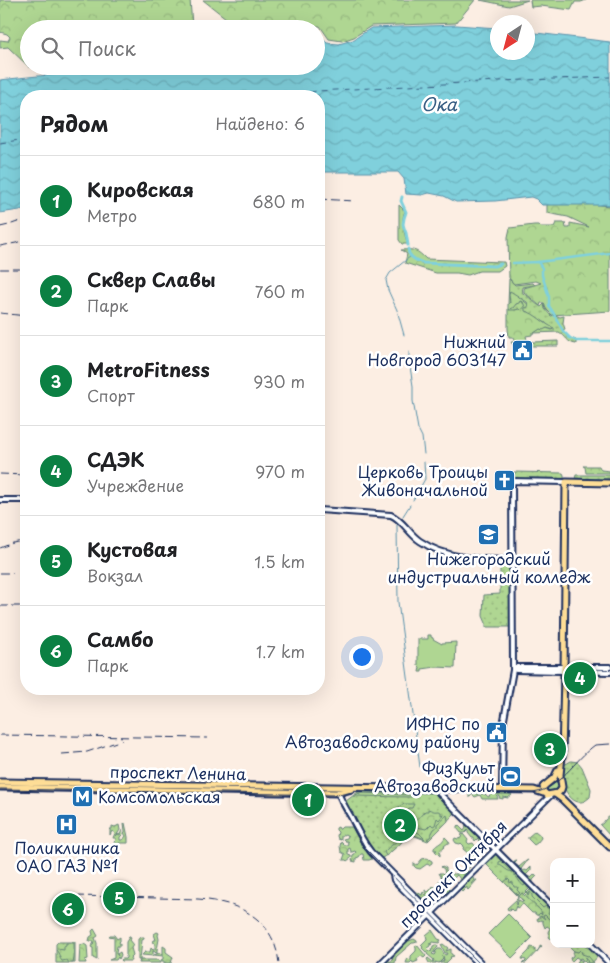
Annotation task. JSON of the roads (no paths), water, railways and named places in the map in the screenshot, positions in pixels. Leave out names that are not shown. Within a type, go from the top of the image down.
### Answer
[{"type":"main road","points":[[562,799],[560,775],[562,756],[566,482],[610,483]]},
{"type":"main road","points":[[561,790],[558,793],[546,795],[542,790],[556,775],[560,761],[563,670]]},
{"type":"main road","points":[[552,780],[558,781],[561,784]]},
{"type":"main road","name":"проспект Ленина","points":[[0,782],[39,785],[247,789],[535,790],[544,793]]},
{"type":"main road","name":"проспект Ленина","points":[[0,787],[39,785]]},
{"type":"main road","name":"проспект Ленина","points":[[535,790],[544,786]]},
{"type":"main road","points":[[553,794],[562,799],[610,847]]},
{"type":"street","points":[[502,790],[503,724],[513,668],[512,481],[566,482]]},
{"type":"street","points":[[0,500],[20,500]]},
{"type":"street","points":[[325,510],[391,515],[417,539],[435,549],[469,559],[512,560]]},
{"type":"street","points":[[563,670],[610,667]]},
{"type":"street","points":[[513,668],[610,672]]},
{"type":"street","points":[[438,789],[439,793],[550,904]]},
{"type":"street","points":[[338,790],[366,845],[479,963]]},
{"type":"street","points":[[542,802],[544,793]]},
{"type":"street","name":"проспект Октября","points":[[381,963],[542,802],[553,794]]},
{"type":"street","points":[[594,948],[609,963]]},
{"type":"water","name":"Ока","points":[[457,25],[490,27],[490,60],[535,60],[535,33],[610,42],[610,205],[542,205],[531,197],[495,201],[456,202],[444,196],[429,193],[422,195],[406,194],[404,179],[398,172],[325,172],[325,90],[20,90],[20,210],[0,213],[0,80],[51,75],[325,75],[325,41],[339,44],[353,40],[371,28]]},
{"type":"waterway","points":[[402,197],[401,201],[406,212],[403,224],[408,245]]},
{"type":"waterway","points":[[408,249],[411,256],[423,263],[494,266],[501,264]]},
{"type":"waterway","points":[[538,262],[610,253]]},
{"type":"waterway","points":[[404,335],[386,280],[390,273],[411,256]]},
{"type":"waterway","points":[[513,263],[538,262],[542,268],[542,275],[549,297],[549,306],[563,331],[570,338],[576,341],[610,341]]},
{"type":"waterway","points":[[409,352],[413,401],[424,454]]},
{"type":"waterway","points":[[413,500],[425,479],[424,462]]},
{"type":"waterway","points":[[403,516],[410,505]]},
{"type":"waterway","points":[[397,525],[398,602],[420,767]]},
{"type":"tram line","points":[[0,789],[334,795],[362,791],[533,793],[543,790],[559,780],[595,745],[610,744]]},
{"type":"tram line","points":[[334,795],[366,849],[479,963]]},
{"type":"railway","points":[[325,199],[355,201]]},
{"type":"railway","points":[[0,227],[20,221]]},
{"type":"railway","points":[[0,246],[20,241]]},
{"type":"railway","points":[[0,269],[20,269]]},
{"type":"railway","points":[[0,313],[20,315]]},
{"type":"railway","points":[[0,474],[20,475]]},
{"type":"railway","points":[[0,548],[20,541]]},
{"type":"railway","points":[[0,573],[13,573]]},
{"type":"railway","points":[[0,606],[20,606]]},
{"type":"railway","points":[[0,735],[207,738]]},
{"type":"railway","points":[[62,754],[87,752],[122,740]]},
{"type":"railway","points":[[76,896],[198,899],[227,904],[252,915],[262,924],[270,934],[276,947],[279,963]]},
{"type":"place","name":"Нижний Новгород 603147","points":[[522,351]]},
{"type":"place","name":"Церковь Троицы Живоначальной","points":[[504,481]]},
{"type":"place","name":"Нижегородский индустриальный колледж","points":[[489,535]]},
{"type":"place","name":"СДЭК","points":[[580,678]]},
{"type":"place","name":"ИФНС по Автозаводскому району","points":[[496,733]]},
{"type":"place","name":"MetroFitness","points":[[550,749]]},
{"type":"place","name":"ФизКульт Автозаводский","points":[[511,777]]},
{"type":"place","name":"Комсомольская","points":[[82,797]]},
{"type":"place","name":"Кировская","points":[[308,800]]},
{"type":"place","name":"Поликлиника ОАО ГАЗ №1","points":[[67,824]]},
{"type":"place","name":"Сквер Славы","points":[[400,825]]},
{"type":"place","name":"Кустовая","points":[[119,898]]},
{"type":"place","name":"Самбо","points":[[68,909]]}]
